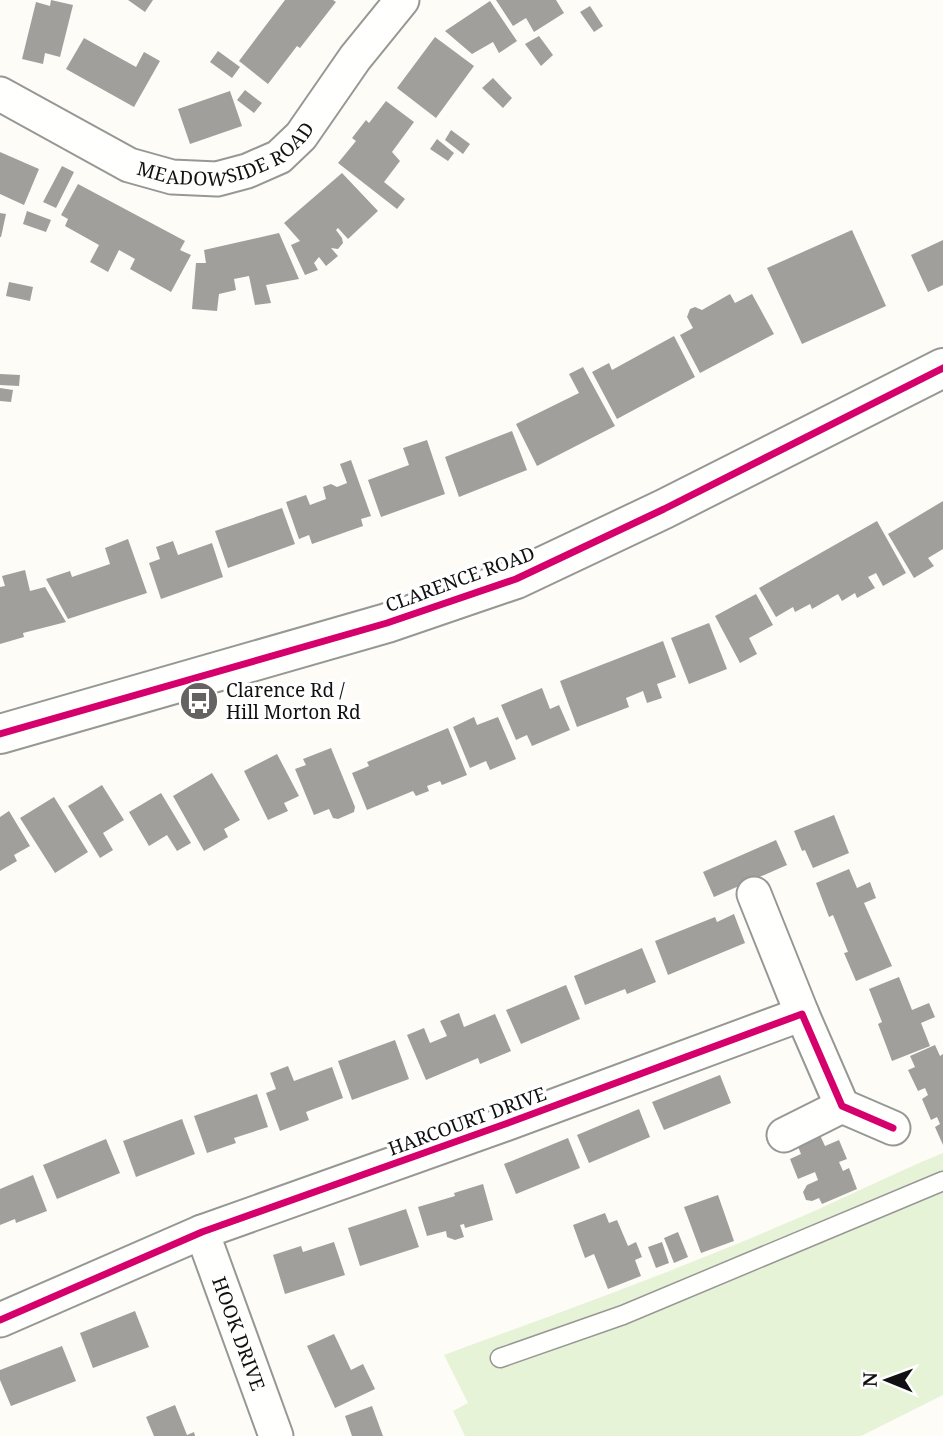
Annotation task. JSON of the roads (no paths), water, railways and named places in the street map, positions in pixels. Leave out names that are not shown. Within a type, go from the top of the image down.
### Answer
[{"type":"street","name":"MEADOWSIDE ROAD","points":[[0,93],[130,165],[172,177],[217,179],[247,171],[279,157],[301,136],[355,58],[402,0]]},
{"type":"street","name":"CLARENCE ROAD","points":[[0,734],[374,626],[516,579],[664,509],[943,368]]},
{"type":"street","points":[[754,894],[842,1106],[893,1128]]},
{"type":"street","name":"HARCOURT DRIVE","points":[[0,1320],[202,1232],[802,1014]]},
{"type":"street","points":[[784,1135],[842,1106]]},
{"type":"street","name":"HOOK DRIVE","points":[[202,1232],[276,1436]]},
{"type":"lane","points":[[500,1358],[623,1315],[943,1181]]},
{"type":"place","name":"Clarence Rd / Hill Morton Rd","points":[[199,701]]}]
